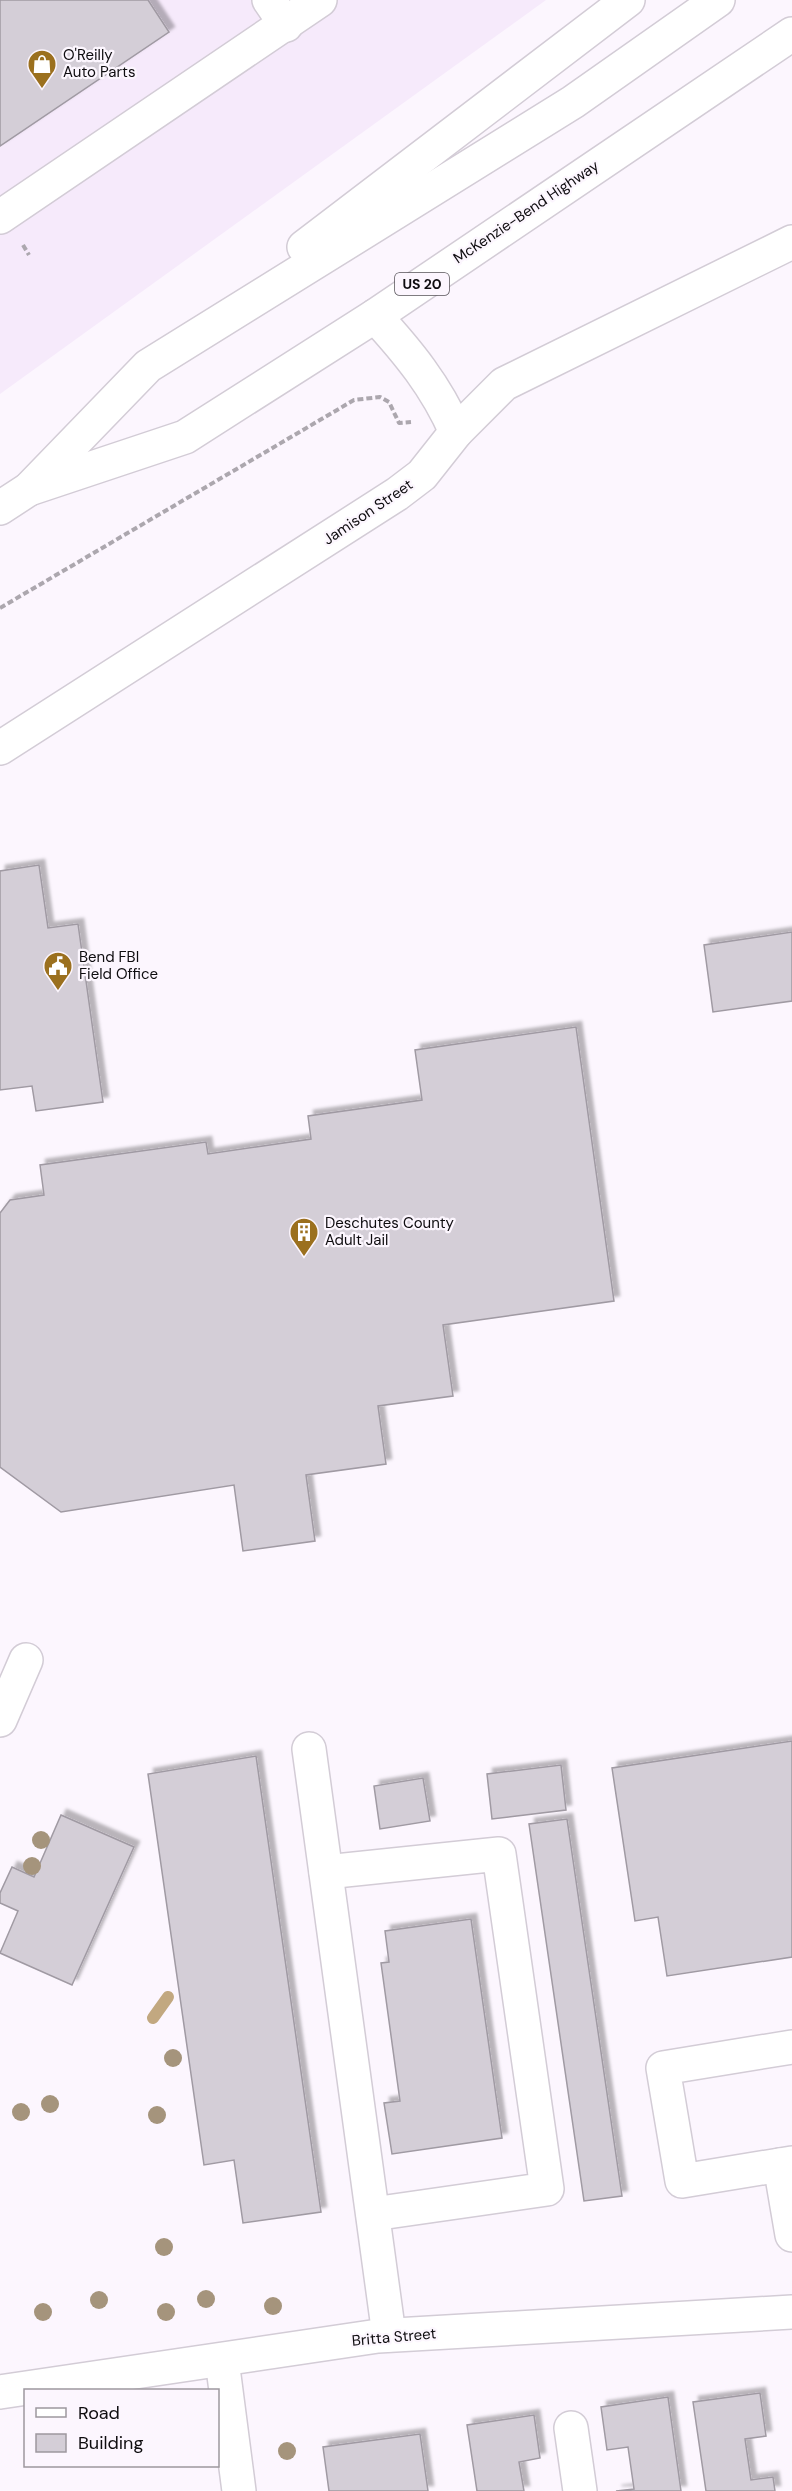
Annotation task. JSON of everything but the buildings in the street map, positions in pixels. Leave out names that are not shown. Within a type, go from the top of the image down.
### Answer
[{"type":"main road","points":[[0,217],[278,12],[320,0]]},
{"type":"main road","points":[[148,366],[628,0]]},
{"type":"main road","name":"McKenzie-Bend Highway","points":[[0,508],[29,489],[148,366],[573,102],[718,0]]},
{"type":"main road","name":"McKenzie-Bend Highway","points":[[29,489],[185,437],[375,316],[792,34]]},
{"type":"main road","name":"Jamison Street","points":[[0,748],[398,494],[422,476],[453,425],[504,384],[792,242]]},
{"type":"main road","points":[[375,316],[426,376],[453,425]]},
{"type":"main road","points":[[0,1720],[26,1660]]},
{"type":"main road","points":[[309,1749],[389,2335]]},
{"type":"main road","points":[[326,1872],[499,1854],[547,2189],[373,2214]]},
{"type":"main road","points":[[792,2047],[663,2068],[681,2181],[786,2164],[792,2235]]},
{"type":"main road","name":"Britta Street","points":[[0,2392],[389,2335],[792,2312]]},
{"type":"main road","points":[[222,2360],[239,2491]]},
{"type":"main road","points":[[571,2428],[580,2491]]},
{"type":"path","points":[[0,608],[354,400],[380,397],[388,402],[399,423],[453,425]]},
{"type":"shaded area","points":[[0,0],[546,0],[0,394]]},
{"type":"waterway","points":[[153,2018],[168,1997]]},
{"type":"place","name":"O'Reilly Auto Parts","points":[[42,90]]},
{"type":"place","name":"Bend FBI Field Office","points":[[58,992]]},
{"type":"place","name":"Deschutes County Adult Jail","points":[[304,1258]]}]
